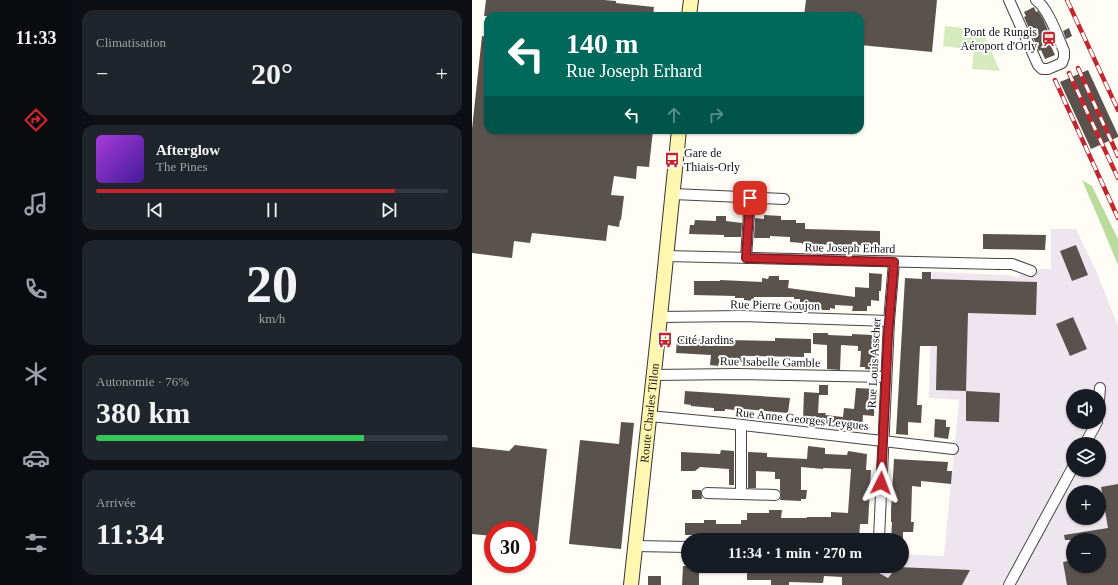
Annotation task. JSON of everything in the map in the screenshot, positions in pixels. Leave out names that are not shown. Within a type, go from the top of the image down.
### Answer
[{"type":"main road","points":[[690,12],[691,0]]},
{"type":"main road","name":"Route Charles Tillon","points":[[631,585],[679,134]]},
{"type":"street","points":[[1009,0],[1038,65],[1042,69],[1048,69],[1062,62],[1064,51],[1047,13],[1036,0]]},
{"type":"street","points":[[673,194],[784,199]]},
{"type":"street","points":[[746,258],[750,198]]},
{"type":"street","name":"Rue Joseph Erhard","points":[[666,256],[1012,264],[1032,270]]},
{"type":"street","name":"Rue Louis Asscher","points":[[878,533],[889,321],[894,262]]},
{"type":"street","name":"Rue Pierre Goujon","points":[[660,317],[742,316],[889,321]]},
{"type":"street","name":"Rue Isabelle Gamble","points":[[653,375],[737,374],[886,377]]},
{"type":"street","name":"Rue Anne Georges Leygues","points":[[649,416],[953,449]]},
{"type":"street","points":[[741,425],[741,494]]},
{"type":"street","points":[[1009,585],[1068,477]]},
{"type":"street","points":[[707,493],[775,496]]},
{"type":"street","points":[[635,546],[681,547]]},
{"type":"shaded area","points":[[1051,229],[1076,229],[1097,273],[1118,326],[1118,585],[870,585],[871,573],[909,573],[909,554],[944,556],[959,400],[929,398],[932,272],[1007,275],[1018,278],[1027,264],[1036,269],[1051,269]]},
{"type":"green space","points":[[945,26],[982,30],[1000,71],[972,69],[974,50],[943,46]]},
{"type":"green space","points":[[1082,180],[1092,186],[1118,239],[1118,265],[1095,210]]},
{"type":"building","points":[[486,0],[604,0],[616,1],[616,3],[654,7],[653,12],[484,12]]},
{"type":"building","points":[[806,0],[937,0],[932,52],[864,45],[864,12],[804,12]]},
{"type":"building","name":"Pont de Rungis Aéroport d'Orly","points":[[1034,7],[1036,12],[1038,11],[1043,19],[1054,44],[1051,46],[1055,55],[1045,59],[1041,50],[1039,51],[1024,17],[1026,16],[1024,12]]},
{"type":"building","points":[[1069,28],[1072,36],[1066,39],[1063,31]]},
{"type":"building","points":[[482,36],[484,36],[484,134],[653,134],[649,167],[637,166],[636,179],[614,176],[611,195],[624,196],[619,227],[608,225],[606,241],[532,233],[530,243],[514,241],[512,258],[472,253],[472,129]]},
{"type":"building","points":[[1088,70],[1118,135],[1118,137],[1091,149],[1060,82]]},
{"type":"building","points":[[764,215],[781,216],[781,220],[796,220],[796,223],[805,223],[805,229],[880,231],[880,246],[802,244],[790,242],[790,237],[770,236],[770,238],[754,238],[755,218],[764,219]]},
{"type":"building","points":[[716,216],[726,216],[726,221],[742,223],[741,237],[689,234],[690,225],[694,225],[695,220],[716,221]]},
{"type":"building","points":[[983,234],[1046,235],[1045,250],[983,249]]},
{"type":"building","points":[[1076,245],[1088,275],[1072,281],[1060,251]]},
{"type":"building","points":[[922,272],[931,272],[931,279],[1037,282],[1036,315],[968,313],[966,391],[936,390],[937,346],[920,346],[917,405],[922,405],[921,423],[908,422],[908,435],[896,434],[905,278],[922,279]]},
{"type":"building","points":[[869,273],[882,274],[879,301],[871,300],[871,306],[867,306],[867,311],[852,311],[853,306],[835,305],[835,309],[830,308],[830,310],[813,310],[813,307],[800,306],[800,299],[794,299],[794,297],[754,297],[753,301],[744,300],[744,298],[735,298],[735,296],[694,295],[694,281],[720,280],[762,282],[762,278],[768,279],[769,276],[779,276],[779,280],[789,280],[788,288],[855,297],[855,287],[869,288]]},
{"type":"building","points":[[1073,317],[1087,349],[1070,356],[1056,324]]},
{"type":"building","points":[[813,333],[852,336],[852,334],[873,335],[872,355],[877,356],[877,370],[860,367],[861,351],[858,351],[858,346],[841,345],[840,370],[827,369],[827,345],[813,344]]},
{"type":"building","points":[[775,338],[811,339],[811,353],[804,353],[804,357],[747,356],[747,362],[738,362],[737,364],[719,364],[719,366],[710,365],[711,355],[676,353],[677,339],[775,341]]},
{"type":"building","points":[[819,385],[828,385],[828,395],[819,395],[818,413],[826,413],[825,415],[843,417],[844,408],[854,409],[856,388],[875,389],[874,416],[863,415],[862,429],[810,423],[810,421],[803,420],[804,392],[819,393]]},
{"type":"building","points":[[685,391],[790,398],[788,413],[744,409],[744,411],[725,409],[725,411],[714,411],[714,408],[684,404]]},
{"type":"building","points":[[966,391],[1000,393],[999,422],[966,421]]},
{"type":"building","points":[[935,419],[946,420],[946,427],[950,427],[948,439],[934,437]]},
{"type":"building","points":[[621,422],[634,423],[621,549],[569,544],[580,440],[619,444]]},
{"type":"building","points":[[515,445],[547,449],[537,541],[536,521],[484,521],[484,535],[472,534],[472,447],[509,451]]},
{"type":"building","points":[[808,446],[825,448],[825,454],[847,455],[848,451],[867,454],[866,470],[871,470],[868,524],[860,524],[859,533],[685,533],[685,523],[704,523],[704,520],[716,520],[716,524],[741,524],[741,520],[747,520],[747,513],[769,513],[769,510],[782,510],[781,518],[831,517],[831,512],[848,513],[851,469],[801,467],[801,490],[807,490],[806,499],[801,499],[801,501],[780,500],[780,479],[775,479],[775,472],[756,471],[756,488],[748,488],[748,452],[767,453],[767,457],[807,459]]},
{"type":"building","points":[[721,450],[734,451],[734,485],[729,485],[729,469],[700,467],[695,471],[681,471],[681,452],[720,454]]},
{"type":"building","points":[[894,459],[948,462],[947,471],[952,471],[951,484],[921,481],[921,487],[912,486],[911,522],[914,522],[913,532],[891,533]]},
{"type":"building","points":[[1118,484],[1118,585],[1067,585],[1063,562],[1066,561],[1066,573],[1106,573],[1106,533],[1077,533],[1108,528],[1106,516],[1106,486]]},
{"type":"building","points":[[692,490],[701,490],[702,499],[692,499]]},
{"type":"building","points":[[909,567],[970,570],[962,585],[842,585],[842,577],[824,576],[823,583],[789,582],[789,585],[771,585],[771,580],[747,580],[747,573],[879,573],[888,578],[892,573],[909,573]]},
{"type":"building","points":[[683,573],[699,573],[699,585],[682,585]]},
{"type":"building","points":[[648,576],[661,576],[661,585],[648,585]]},
{"type":"railway","points":[[1067,0],[1118,110]]},
{"type":"railway","points":[[1078,68],[1118,156]]},
{"type":"railway","points":[[1069,73],[1118,178]]},
{"type":"railway","points":[[1055,80],[1118,218]]},
{"type":"place","name":"Pont de Rungis Aéroport d'Orly","points":[[1049,39]]},
{"type":"place","name":"Gare de Thiais-Orly","points":[[672,160]]},
{"type":"place","name":"Cité Jardins","points":[[665,340]]},
{"type":"route","points":[[750,198],[746,258],[894,262],[888,335],[881,483]]}]
